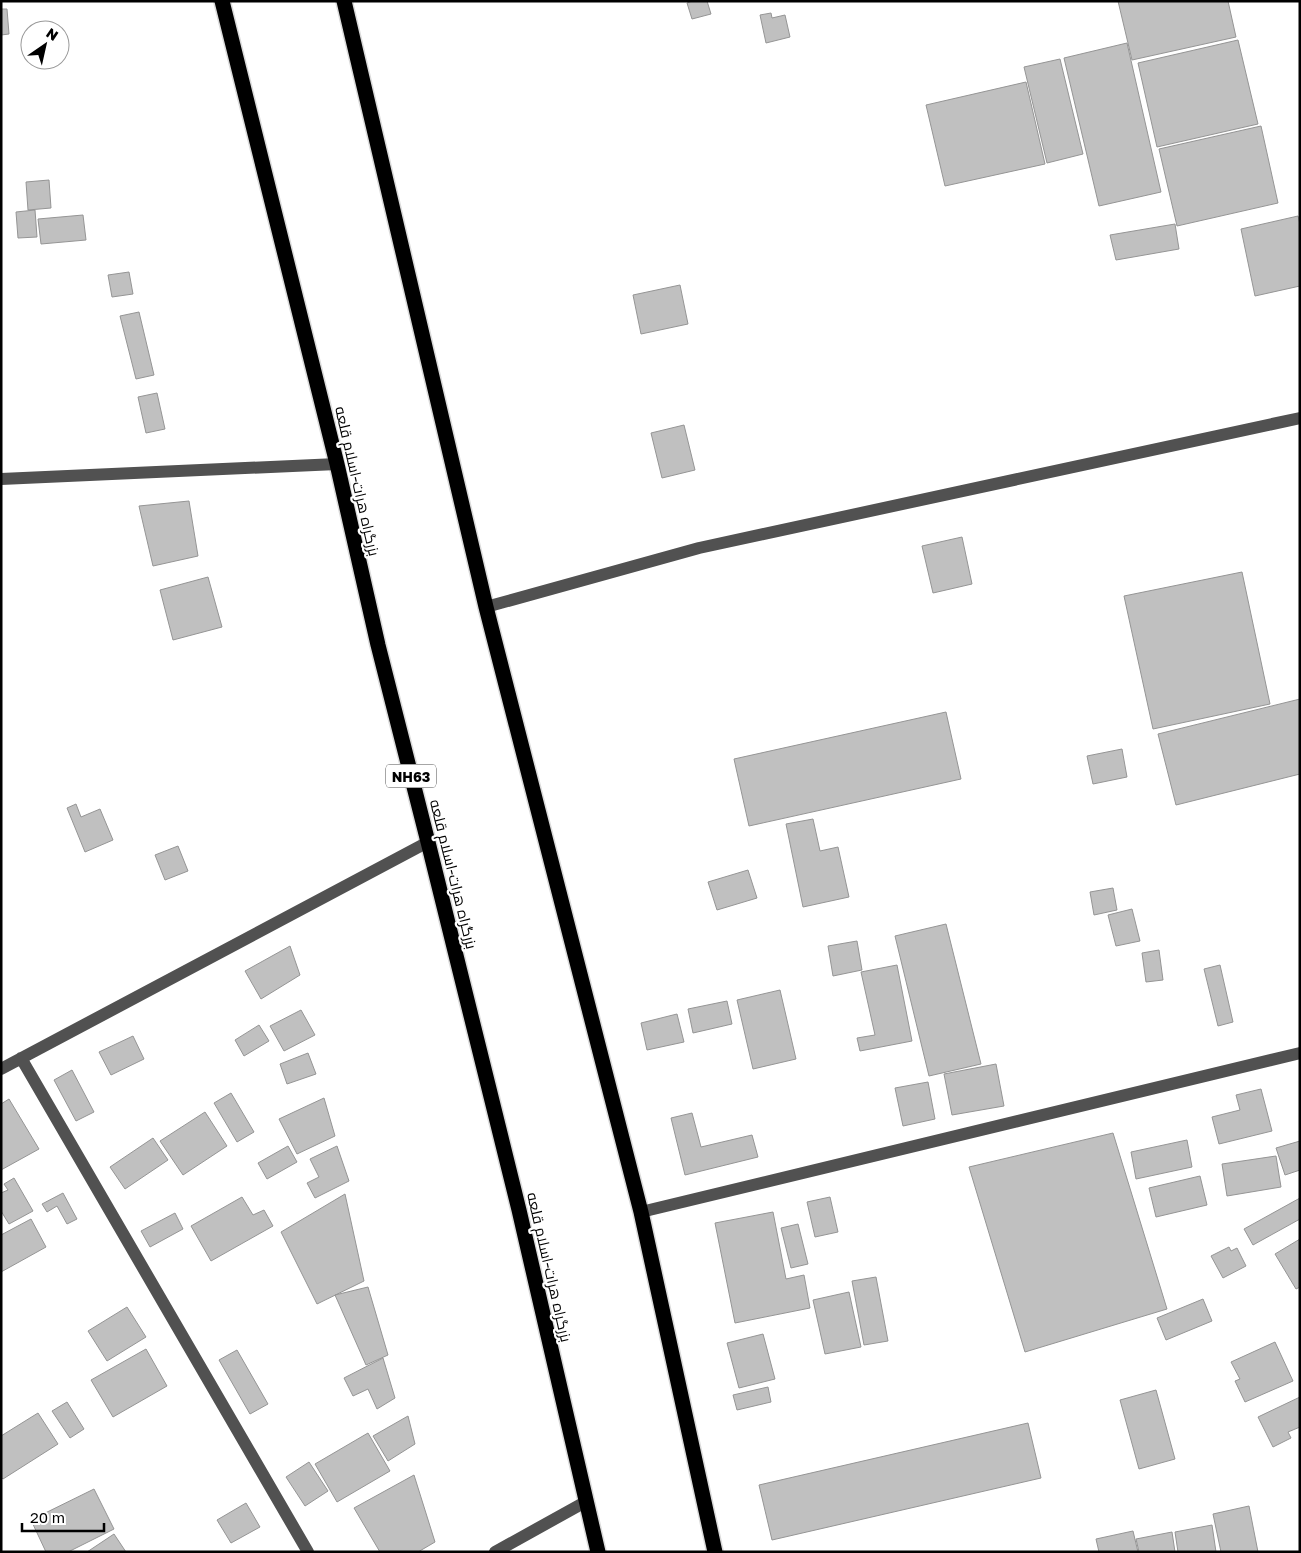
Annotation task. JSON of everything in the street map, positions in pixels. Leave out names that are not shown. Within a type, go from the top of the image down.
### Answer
[{"type":"highway","name":"بزرگراه هرات-اسلام قلعه","points":[[222,1],[337,464],[378,645],[519,1210],[598,1552]]},
{"type":"highway","points":[[344,1],[486,607],[641,1212],[715,1552]]},
{"type":"street","points":[[486,607],[699,548],[1300,418]]},
{"type":"street","points":[[1,479],[337,464]]},
{"type":"street","points":[[1,1069],[428,842]]},
{"type":"street","points":[[641,1212],[1300,1052]]},
{"type":"street","points":[[21,1058],[308,1552]]},
{"type":"street","points":[[495,1552],[587,1501]]},
{"type":"building","points":[[707,1],[711,14],[692,19],[687,3]]},
{"type":"building","points":[[1118,1],[1228,1],[1236,37],[1132,60]]},
{"type":"building","points":[[1,9],[7,9],[9,34],[1,35]]},
{"type":"building","points":[[771,13],[772,18],[785,15],[790,37],[766,43],[760,15]]},
{"type":"building","points":[[1238,40],[1258,124],[1157,147],[1138,63]]},
{"type":"building","points":[[1127,43],[1161,192],[1099,206],[1064,58]]},
{"type":"building","points":[[1060,59],[1083,154],[1047,163],[1024,67]]},
{"type":"building","points":[[1026,82],[1045,164],[945,186],[926,105]]},
{"type":"building","points":[[1261,126],[1278,203],[1177,226],[1159,149]]},
{"type":"building","points":[[49,180],[51,208],[28,210],[26,182]]},
{"type":"building","points":[[35,210],[37,237],[18,238],[16,212]]},
{"type":"building","points":[[83,215],[86,240],[41,244],[38,219]]},
{"type":"building","points":[[1298,216],[1300,224],[1300,286],[1255,296],[1241,229]]},
{"type":"building","points":[[1175,224],[1179,249],[1116,260],[1110,235]]},
{"type":"building","points":[[129,272],[133,294],[112,297],[108,275]]},
{"type":"building","points":[[680,285],[688,324],[641,334],[633,295]]},
{"type":"building","points":[[139,312],[154,375],[136,379],[120,316]]},
{"type":"building","points":[[157,393],[165,429],[146,433],[138,397]]},
{"type":"building","points":[[684,425],[695,470],[662,478],[651,433]]},
{"type":"building","points":[[189,501],[198,556],[153,566],[139,506]]},
{"type":"building","points":[[962,537],[972,584],[933,593],[922,546]]},
{"type":"building","points":[[1242,572],[1270,704],[1153,729],[1124,596]]},
{"type":"building","points":[[208,577],[222,627],[173,640],[160,590]]},
{"type":"building","points":[[1300,699],[1300,774],[1176,805],[1158,734]]},
{"type":"building","points":[[946,712],[961,779],[749,826],[734,759]]},
{"type":"building","points":[[1122,749],[1127,777],[1093,784],[1087,756]]},
{"type":"building","points":[[76,804],[81,817],[100,809],[113,840],[85,852],[67,808]]},
{"type":"building","points":[[813,819],[820,851],[838,847],[849,897],[803,907],[786,824]]},
{"type":"building","points":[[178,846],[188,871],[165,880],[155,855]]},
{"type":"building","points":[[748,870],[757,898],[717,910],[708,882]]},
{"type":"building","points":[[1113,888],[1117,910],[1094,915],[1090,892]]},
{"type":"building","points":[[1132,909],[1140,941],[1116,946],[1108,915]]},
{"type":"building","points":[[946,924],[981,1064],[929,1076],[895,936]]},
{"type":"building","points":[[857,941],[862,970],[833,976],[828,946]]},
{"type":"building","points":[[290,946],[300,975],[261,999],[245,971]]},
{"type":"building","points":[[1159,950],[1163,980],[1146,982],[1142,953]]},
{"type":"building","points":[[897,965],[912,1041],[860,1051],[857,1038],[875,1035],[861,972]]},
{"type":"building","points":[[1220,965],[1233,1022],[1218,1026],[1204,969]]},
{"type":"building","points":[[780,990],[796,1059],[753,1069],[737,1000]]},
{"type":"building","points":[[727,1001],[732,1024],[693,1033],[688,1009]]},
{"type":"building","points":[[301,1010],[315,1035],[284,1051],[270,1026]]},
{"type":"building","points":[[677,1014],[684,1042],[647,1050],[641,1023]]},
{"type":"building","points":[[259,1025],[269,1041],[244,1056],[235,1040]]},
{"type":"building","points":[[133,1036],[144,1059],[111,1075],[99,1052]]},
{"type":"building","points":[[308,1053],[316,1074],[287,1084],[280,1064]]},
{"type":"building","points":[[996,1064],[1004,1106],[952,1115],[944,1074]]},
{"type":"building","points":[[72,1070],[94,1112],[76,1121],[54,1080]]},
{"type":"building","points":[[928,1082],[935,1119],[903,1126],[895,1088]]},
{"type":"building","points":[[1261,1089],[1272,1131],[1219,1144],[1212,1117],[1240,1110],[1236,1095]]},
{"type":"building","points":[[231,1093],[254,1132],[237,1142],[214,1103]]},
{"type":"building","points":[[324,1098],[335,1136],[297,1154],[279,1119]]},
{"type":"building","points":[[9,1099],[39,1149],[1,1170],[1,1104]]},
{"type":"building","points":[[205,1112],[227,1146],[183,1175],[160,1141]]},
{"type":"building","points":[[692,1113],[701,1147],[752,1135],[758,1157],[685,1175],[671,1118]]},
{"type":"building","points":[[1113,1133],[1167,1309],[1025,1352],[969,1167]]},
{"type":"building","points":[[153,1138],[168,1160],[125,1189],[110,1167]]},
{"type":"building","points":[[1187,1140],[1192,1167],[1136,1179],[1131,1152]]},
{"type":"building","points":[[1300,1141],[1300,1170],[1285,1175],[1276,1148]]},
{"type":"building","points":[[288,1146],[297,1162],[267,1179],[258,1163]]},
{"type":"building","points":[[337,1146],[349,1181],[315,1198],[307,1183],[319,1177],[310,1159]]},
{"type":"building","points":[[1276,1156],[1281,1187],[1227,1196],[1222,1164]]},
{"type":"building","points":[[1200,1176],[1207,1205],[1156,1217],[1149,1188]]},
{"type":"building","points":[[14,1178],[33,1211],[9,1224],[1,1211],[1,1193],[8,1190],[4,1184]]},
{"type":"building","points":[[63,1193],[77,1219],[67,1224],[57,1206],[47,1212],[42,1204]]},
{"type":"building","points":[[345,1194],[364,1281],[317,1304],[281,1232]]},
{"type":"building","points":[[242,1197],[253,1215],[264,1210],[273,1226],[211,1261],[191,1226]]},
{"type":"building","points":[[830,1197],[838,1232],[815,1237],[807,1202]]},
{"type":"building","points":[[1300,1198],[1300,1219],[1253,1245],[1244,1229]]},
{"type":"building","points":[[773,1212],[786,1279],[804,1275],[810,1308],[735,1323],[715,1223]]},
{"type":"building","points":[[175,1213],[183,1229],[150,1247],[141,1231]]},
{"type":"building","points":[[31,1219],[46,1247],[1,1272],[1,1235]]},
{"type":"building","points":[[798,1224],[808,1264],[791,1268],[781,1228]]},
{"type":"building","points":[[1300,1239],[1300,1287],[1296,1289],[1275,1254]]},
{"type":"building","points":[[1229,1247],[1231,1251],[1237,1248],[1246,1266],[1223,1278],[1211,1256]]},
{"type":"building","points":[[876,1277],[888,1341],[864,1345],[852,1281]]},
{"type":"building","points":[[368,1287],[388,1355],[366,1365],[335,1295]]},
{"type":"building","points":[[849,1292],[861,1347],[825,1354],[813,1300]]},
{"type":"building","points":[[1203,1299],[1212,1321],[1166,1340],[1157,1318]]},
{"type":"building","points":[[127,1307],[146,1337],[107,1361],[88,1331]]},
{"type":"building","points":[[763,1334],[775,1379],[739,1388],[727,1343]]},
{"type":"building","points":[[1275,1342],[1293,1381],[1245,1402],[1235,1381],[1240,1379],[1231,1362]]},
{"type":"building","points":[[146,1349],[167,1386],[113,1417],[91,1380]]},
{"type":"building","points":[[237,1350],[268,1404],[250,1414],[219,1360]]},
{"type":"building","points":[[383,1358],[395,1398],[377,1409],[368,1389],[353,1396],[344,1378]]},
{"type":"building","points":[[768,1387],[771,1402],[737,1410],[733,1395]]},
{"type":"building","points":[[1156,1390],[1175,1459],[1139,1469],[1120,1400]]},
{"type":"building","points":[[1300,1397],[1300,1427],[1288,1432],[1291,1438],[1273,1447],[1258,1417]]},
{"type":"building","points":[[67,1402],[84,1429],[70,1438],[52,1411]]},
{"type":"building","points":[[38,1413],[58,1444],[3,1479],[1,1477],[1,1436]]},
{"type":"building","points":[[408,1416],[415,1444],[388,1461],[373,1436]]},
{"type":"building","points":[[1028,1423],[1041,1478],[772,1540],[759,1485]]},
{"type":"building","points":[[368,1433],[390,1471],[337,1502],[315,1464]]},
{"type":"building","points":[[309,1462],[328,1491],[305,1506],[286,1477]]},
{"type":"building","points":[[414,1475],[435,1542],[418,1552],[380,1552],[354,1508]]},
{"type":"building","points":[[94,1489],[114,1529],[68,1552],[46,1552],[31,1520]]},
{"type":"building","points":[[246,1503],[260,1527],[231,1543],[217,1520]]},
{"type":"building","points":[[1249,1506],[1258,1552],[1221,1552],[1213,1514]]},
{"type":"building","points":[[1212,1525],[1216,1552],[1178,1552],[1175,1532]]},
{"type":"building","points":[[1133,1531],[1138,1552],[1099,1552],[1096,1539]]},
{"type":"building","points":[[1172,1532],[1175,1552],[1139,1552],[1136,1539]]},
{"type":"building","points":[[114,1534],[126,1552],[87,1552]]}]
